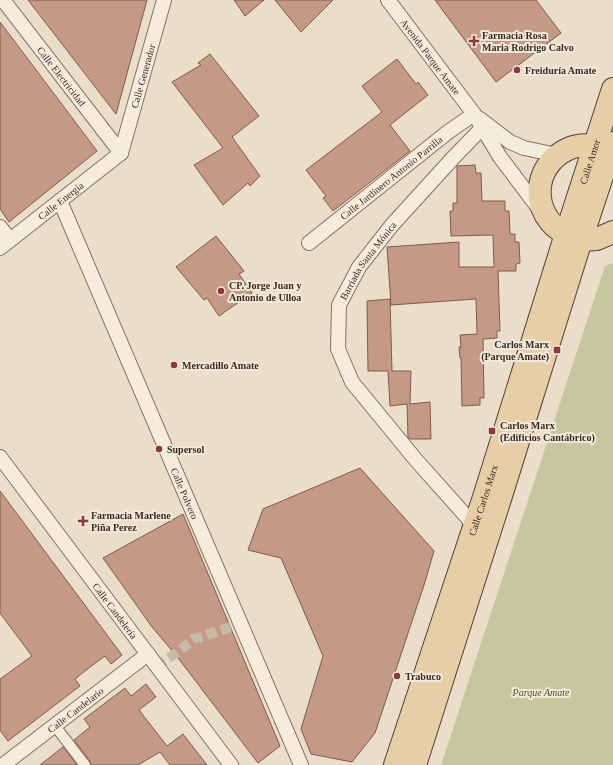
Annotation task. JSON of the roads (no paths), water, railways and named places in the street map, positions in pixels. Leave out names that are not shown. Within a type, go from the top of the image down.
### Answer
[{"type":"main road","name":"Calle Amor","points":[[566,233],[608,148],[613,90]]},
{"type":"main road","points":[[608,148],[582,145],[569,148],[557,155],[547,167],[541,180],[539,196],[543,211],[566,233],[597,239],[613,232]]},
{"type":"main road","name":"Calle Carlos Marx","points":[[395,765],[485,494],[566,233]]},
{"type":"main road","name":"Calle Carlos Marx","points":[[415,765],[500,499],[566,233]]},
{"type":"street","name":"Calle Electricidad","points":[[3,0],[121,153]]},
{"type":"street","name":"Calle Generador","points":[[121,153],[164,0]]},
{"type":"street","name":"Avenida Parque Amate","points":[[388,0],[474,114],[500,157],[566,233]]},
{"type":"street","name":"Avenida Parque Amate","points":[[474,114],[510,142],[524,148],[557,155]]},
{"type":"street","name":"Calle Jardinero Antonio Parrilla","points":[[309,243],[448,132],[474,114]]},
{"type":"street","name":"Barriada Santa Mónica","points":[[474,524],[416,460],[352,382],[338,349],[339,305],[359,267],[392,225],[482,128]]},
{"type":"street","name":"Calle Energía","points":[[5,244],[121,153]]},
{"type":"street","name":"Calle Polvero","points":[[60,200],[301,765]]},
{"type":"street","points":[[0,227],[5,244]]},
{"type":"street","name":"Calle Candelería","points":[[0,457],[231,765]]},
{"type":"street","name":"Calle Candelario","points":[[3,765],[148,654]]},
{"type":"street","points":[[54,726],[85,765]]},
{"type":"tunnel","points":[[156,666],[175,654],[194,639],[231,627],[242,626]]},
{"type":"place","name":"Farmacia Rosa Maria Rodrigo Calvo","points":[[474,41]]},
{"type":"place","name":"Freiduría Amate","points":[[517,70]]},
{"type":"place","name":"CP. Jorge Juan y Antonio de Ulloa","points":[[221,291]]},
{"type":"place","name":"Carlos Marx (Parque Amate)","points":[[557,350]]},
{"type":"place","name":"Mercadillo Amate","points":[[174,365]]},
{"type":"place","name":"Carlos Marx (Edificios Cantábrico)","points":[[492,431]]},
{"type":"place","name":"Supersol","points":[[159,449]]},
{"type":"place","name":"Farmacia Marlene Piña Perez","points":[[83,521]]},
{"type":"place","name":"Trabuco","points":[[397,676]]},
{"type":"park label","name":"Parque Amate","points":[[541,692]]}]
